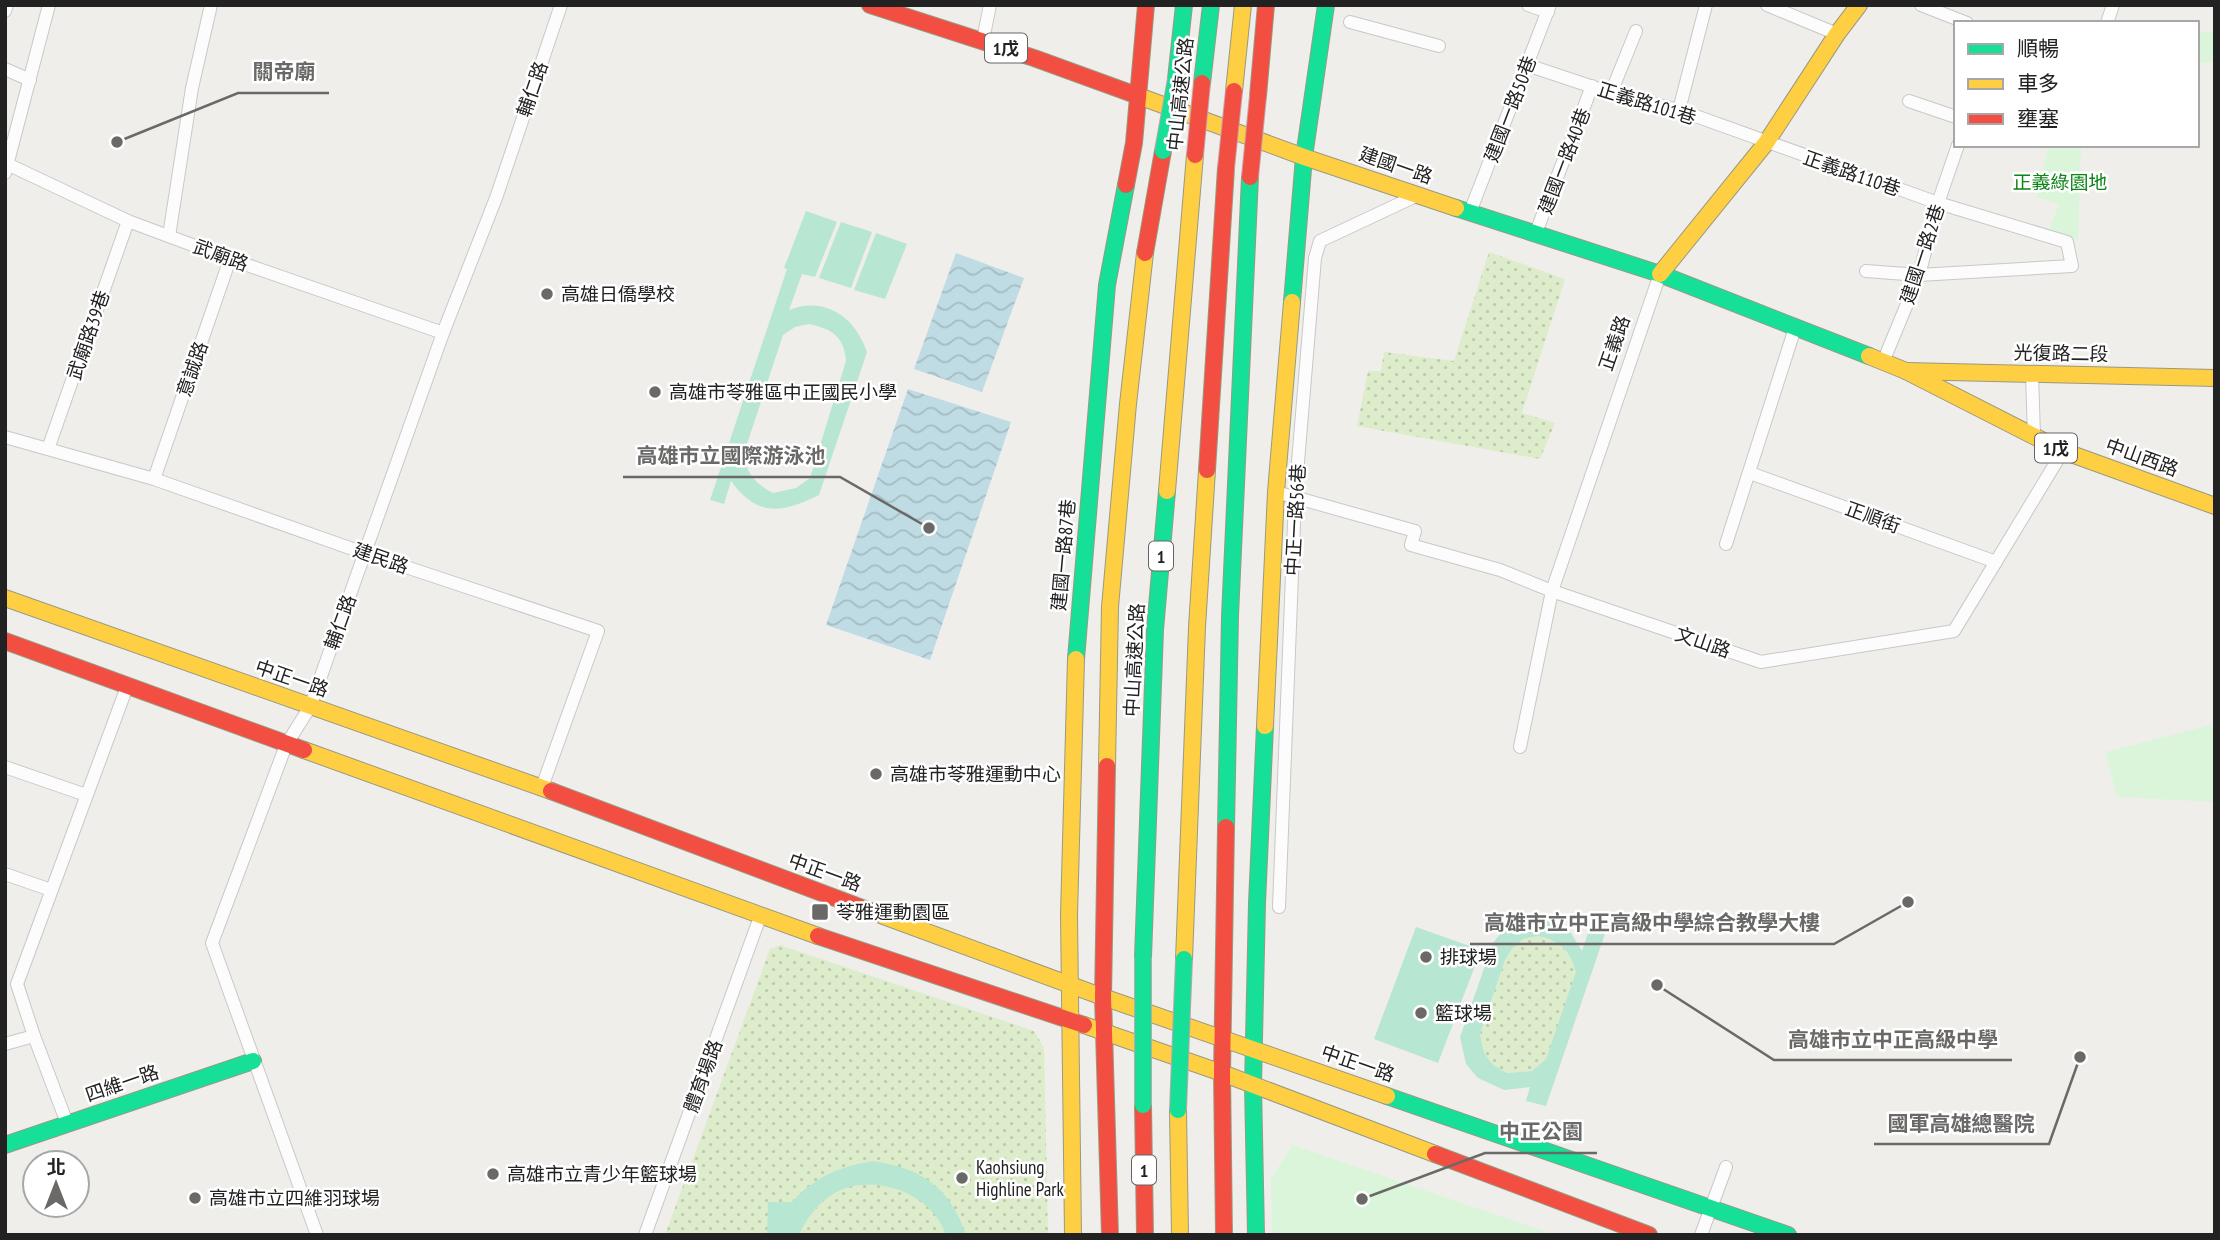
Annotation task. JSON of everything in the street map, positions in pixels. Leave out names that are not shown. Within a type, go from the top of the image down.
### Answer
[{"type":"main road","name":"建國一路","points":[[870,5],[983,40],[1304,157],[1660,274],[1906,370]]},
{"type":"main road","name":"建國一路87巷","points":[[1073,1235],[1069,915],[1075,674],[1107,285],[1135,143],[1146,5]]},
{"type":"main road","points":[[1110,1235],[1103,997],[1110,607],[1142,272],[1175,79],[1184,5]]},
{"type":"main road","name":"中山高速公路","points":[[1145,1235],[1143,957],[1155,630],[1195,155],[1211,5]]},
{"type":"main road","name":"1","points":[[1180,1235],[1178,1110],[1197,627],[1226,168],[1243,5]]},
{"type":"main road","points":[[1224,1235],[1222,1073],[1230,615],[1250,177],[1266,5]]},
{"type":"main road","points":[[1256,1235],[1253,1085],[1257,889],[1276,492],[1304,157],[1326,5]]},
{"type":"main road","name":"正義路","points":[[1660,274],[1766,143],[1859,5]]},
{"type":"main road","name":"光復路二段","points":[[1906,370],[2215,378]]},
{"type":"main road","name":"中山西路","points":[[1906,370],[2063,451],[2215,506]]},
{"type":"main road","name":"中正一路","points":[[5,598],[542,787],[1103,997],[1788,1235]]},
{"type":"main road","points":[[5,640],[760,917],[1222,1073],[1649,1235]]},
{"type":"main road","name":"四維一路","points":[[5,1145],[253,1060]]},
{"type":"street","points":[[5,11],[7,5]]},
{"type":"street","points":[[6,167],[49,5]]},
{"type":"street","points":[[169,236],[192,88],[211,5]]},
{"type":"street","name":"輔仁路","points":[[317,1235],[212,943],[286,745],[310,707],[443,333],[496,198],[561,5]]},
{"type":"street","points":[[983,40],[990,5]]},
{"type":"street","points":[[1528,5],[1549,9]]},
{"type":"street","points":[[1679,110],[1706,5]]},
{"type":"street","points":[[1767,5],[1837,34]]},
{"type":"street","points":[[1921,5],[1962,21]]},
{"type":"street","name":"建國一路50巷","points":[[1470,212],[1549,9]]},
{"type":"street","points":[[1350,22],[1439,47]]},
{"type":"street","points":[[1611,93],[1636,31]]},
{"type":"street","name":"正義路101巷","points":[[1527,65],[1611,93],[1679,110],[1766,143]]},
{"type":"street","points":[[5,69],[30,80]]},
{"type":"street","name":"建國一路40巷","points":[[1535,235],[1592,86]]},
{"type":"street","points":[[1909,101],[1954,116]]},
{"type":"street","name":"正義路110巷","points":[[1766,143],[1938,203],[2067,242],[2072,266],[1919,275]]},
{"type":"street","name":"建國一路2巷","points":[[1883,362],[1919,275],[1938,203],[1957,147]]},
{"type":"street","name":"武廟路","points":[[6,167],[128,221],[443,333]]},
{"type":"street","name":"中正一路56巷","points":[[1279,907],[1296,498],[1315,258],[1320,241],[1418,195]]},
{"type":"street","name":"武廟路39巷","points":[[48,449],[128,221]]},
{"type":"street","name":"意誠路","points":[[154,479],[229,259]]},
{"type":"street","points":[[1866,271],[1919,275]]},
{"type":"street","name":"正義路","points":[[1520,747],[1552,591],[1660,274]]},
{"type":"street","points":[[1726,544],[1794,328]]},
{"type":"street","points":[[2032,374],[2034,436]]},
{"type":"street","name":"建民路","points":[[5,437],[154,479],[598,631],[542,787]]},
{"type":"street","name":"文山路","points":[[1276,492],[1415,531],[1411,545],[1500,570],[1552,591],[1761,662],[1954,631],[2063,451]]},
{"type":"street","name":"正順街","points":[[1750,473],[1996,562]]},
{"type":"street","points":[[67,1123],[11,982],[51,890],[128,684]]},
{"type":"street","points":[[5,767],[86,795]]},
{"type":"street","points":[[5,874],[51,890]]},
{"type":"street","name":"體育場路","points":[[645,1235],[760,917]]},
{"type":"street","points":[[5,1044],[33,1036]]},
{"type":"street","points":[[1701,1235],[1726,1167]]},
{"type":"green space","points":[[2199,32],[2215,32],[2215,62],[2199,63]]},
{"type":"green space","name":"正義綠園地","points":[[2048,147],[2081,147],[2078,240],[2049,229],[2059,204],[2036,197]]},
{"type":"green space","points":[[806,211],[837,222],[815,277],[802,274],[789,310],[815,306],[837,313],[855,329],[867,352],[819,495],[793,506],[771,509],[751,501],[731,481],[724,504],[710,500],[787,269],[784,268]],"holes":[[[809,324],[835,335],[843,345],[846,361],[810,478],[796,488],[773,493],[754,478],[747,469],[743,456],[783,335],[795,327]]]},
{"type":"green space","points":[[841,222],[872,232],[851,288],[819,278]]},
{"type":"green space","points":[[876,233],[907,244],[885,299],[854,290]]},
{"type":"green space","points":[[1489,252],[1565,279],[1522,413],[1555,423],[1540,459],[1357,426],[1368,371],[1381,371],[1384,352],[1454,361]]},
{"type":"green space","points":[[2215,724],[2215,802],[2117,797],[2105,752]]},
{"type":"green space","points":[[1593,918],[1609,922],[1546,1106],[1526,1101],[1530,1087],[1504,1090],[1478,1078],[1466,1064],[1460,1037],[1493,943],[1503,930],[1535,921],[1553,922],[1571,933],[1582,951]],"holes":[[[1538,936],[1546,938],[1567,952],[1576,972],[1546,1059],[1532,1071],[1507,1073],[1493,1065],[1484,1053],[1480,1034],[1505,960],[1512,949],[1523,939]]]},
{"type":"green space","name":"籃球場","points":[[1416,927],[1481,950],[1438,1063],[1374,1039]]},
{"type":"green space","points":[[1538,936],[1563,948],[1577,972],[1546,1059],[1532,1071],[1507,1073],[1493,1065],[1484,1053],[1480,1034],[1505,960],[1523,939]]},
{"type":"green space","points":[[780,945],[1034,1031],[1044,1048],[1048,1235],[665,1235],[770,949]]},
{"type":"green space","points":[[1293,1145],[1555,1235],[1272,1235],[1271,1178]]},
{"type":"green space","points":[[873,1161],[906,1169],[932,1183],[951,1204],[966,1235],[946,1235],[939,1220],[928,1207],[914,1197],[882,1186],[865,1185],[848,1187],[822,1202],[799,1235],[767,1235],[768,1202],[792,1202],[819,1179],[849,1166]]},
{"type":"water","points":[[956,253],[1024,278],[982,392],[914,369]]},
{"type":"water","points":[[908,389],[1011,422],[930,660],[826,625]]},
{"type":"traffic: fast","points":[[1176,79],[1184,5]]},
{"type":"traffic: fast","points":[[1202,83],[1211,5]]},
{"type":"traffic: fast","points":[[1292,302],[1304,157],[1326,5]]},
{"type":"traffic: fast","points":[[1163,151],[1176,79]]},
{"type":"traffic: fast","points":[[1226,827],[1230,616],[1250,177]]},
{"type":"traffic: fast","points":[[1076,659],[1107,285],[1126,185]]},
{"type":"traffic: fast","points":[[1456,208],[1660,274],[1869,356]]},
{"type":"traffic: fast","points":[[1143,957],[1155,630],[1167,491]]},
{"type":"traffic: fast","points":[[1256,1235],[1253,1085],[1265,726]]},
{"type":"traffic: fast","points":[[1143,957],[1143,1105]]},
{"type":"traffic: fast","points":[[1178,1110],[1184,959]]},
{"type":"traffic: fast","points":[[5,1145],[253,1061]]},
{"type":"traffic: fast","points":[[1387,1096],[1788,1235]]},
{"type":"traffic: slow","points":[[1234,91],[1243,5]]},
{"type":"traffic: slow","points":[[1660,274],[1766,143],[1859,5]]},
{"type":"traffic: slow","points":[[1133,94],[1304,157],[1456,208]]},
{"type":"traffic: slow","points":[[1167,491],[1195,155]]},
{"type":"traffic: slow","points":[[1107,766],[1110,607],[1145,253]]},
{"type":"traffic: slow","points":[[1265,726],[1276,492],[1292,302]]},
{"type":"traffic: slow","points":[[1869,356],[1906,371],[2063,451],[2215,506]]},
{"type":"traffic: slow","points":[[1906,371],[2215,378]]},
{"type":"traffic: slow","points":[[1184,959],[1197,627],[1207,470]]},
{"type":"traffic: slow","points":[[5,598],[551,791]]},
{"type":"traffic: slow","points":[[1073,1235],[1069,915],[1076,659]]},
{"type":"traffic: slow","points":[[304,750],[818,936]]},
{"type":"traffic: slow","points":[[878,914],[1103,997],[1387,1096]]},
{"type":"traffic: slow","points":[[1084,1025],[1222,1073],[1435,1154]]},
{"type":"traffic: slow","points":[[1178,1110],[1180,1235]]},
{"type":"traffic: jam","points":[[870,5],[1034,58],[1133,94]]},
{"type":"traffic: jam","points":[[1126,185],[1134,143],[1146,5]]},
{"type":"traffic: jam","points":[[1258,96],[1266,5]]},
{"type":"traffic: jam","points":[[1195,155],[1202,83]]},
{"type":"traffic: jam","points":[[1226,168],[1234,91]]},
{"type":"traffic: jam","points":[[1250,177],[1258,96]]},
{"type":"traffic: jam","points":[[1145,253],[1163,151]]},
{"type":"traffic: jam","points":[[1207,470],[1226,168]]},
{"type":"traffic: jam","points":[[5,641],[304,750]]},
{"type":"traffic: jam","points":[[1107,766],[1103,997],[1110,1235]]},
{"type":"traffic: jam","points":[[551,791],[878,914]]},
{"type":"traffic: jam","points":[[1224,1235],[1222,1073],[1226,827]]},
{"type":"traffic: jam","points":[[818,936],[1084,1025]]},
{"type":"traffic: jam","points":[[1143,1105],[1145,1235]]},
{"type":"traffic: jam","points":[[1435,1154],[1649,1235]]},
{"type":"place","name":"關帝廟","points":[[117,142]]},
{"type":"place","name":"高雄日僑學校","points":[[547,294]]},
{"type":"place","name":"高雄市苓雅區中正國民小學","points":[[655,392]]},
{"type":"place","name":"高雄市立國際游泳池","points":[[929,528]]},
{"type":"place","name":"高雄市苓雅運動中心","points":[[876,774]]},
{"type":"place","name":"高雄市立中正高級中學綜合教學大樓","points":[[1908,902]]},
{"type":"place","name":"苓雅運動園區","points":[[820,912]]},
{"type":"place","name":"排球場","points":[[1426,957]]},
{"type":"place","name":"高雄市立中正高級中學","points":[[1657,985]]},
{"type":"place","name":"籃球場","points":[[1421,1013]]},
{"type":"place","name":"國軍高雄總醫院","points":[[2080,1057]]},
{"type":"place","name":"高雄市立青少年籃球場","points":[[493,1174]]},
{"type":"place","name":"Kaohsiung Highline Park","points":[[962,1178]]},
{"type":"place","name":"高雄市立四維羽球場","points":[[195,1198]]},
{"type":"place","name":"中正公園","points":[[1362,1199]]}]
